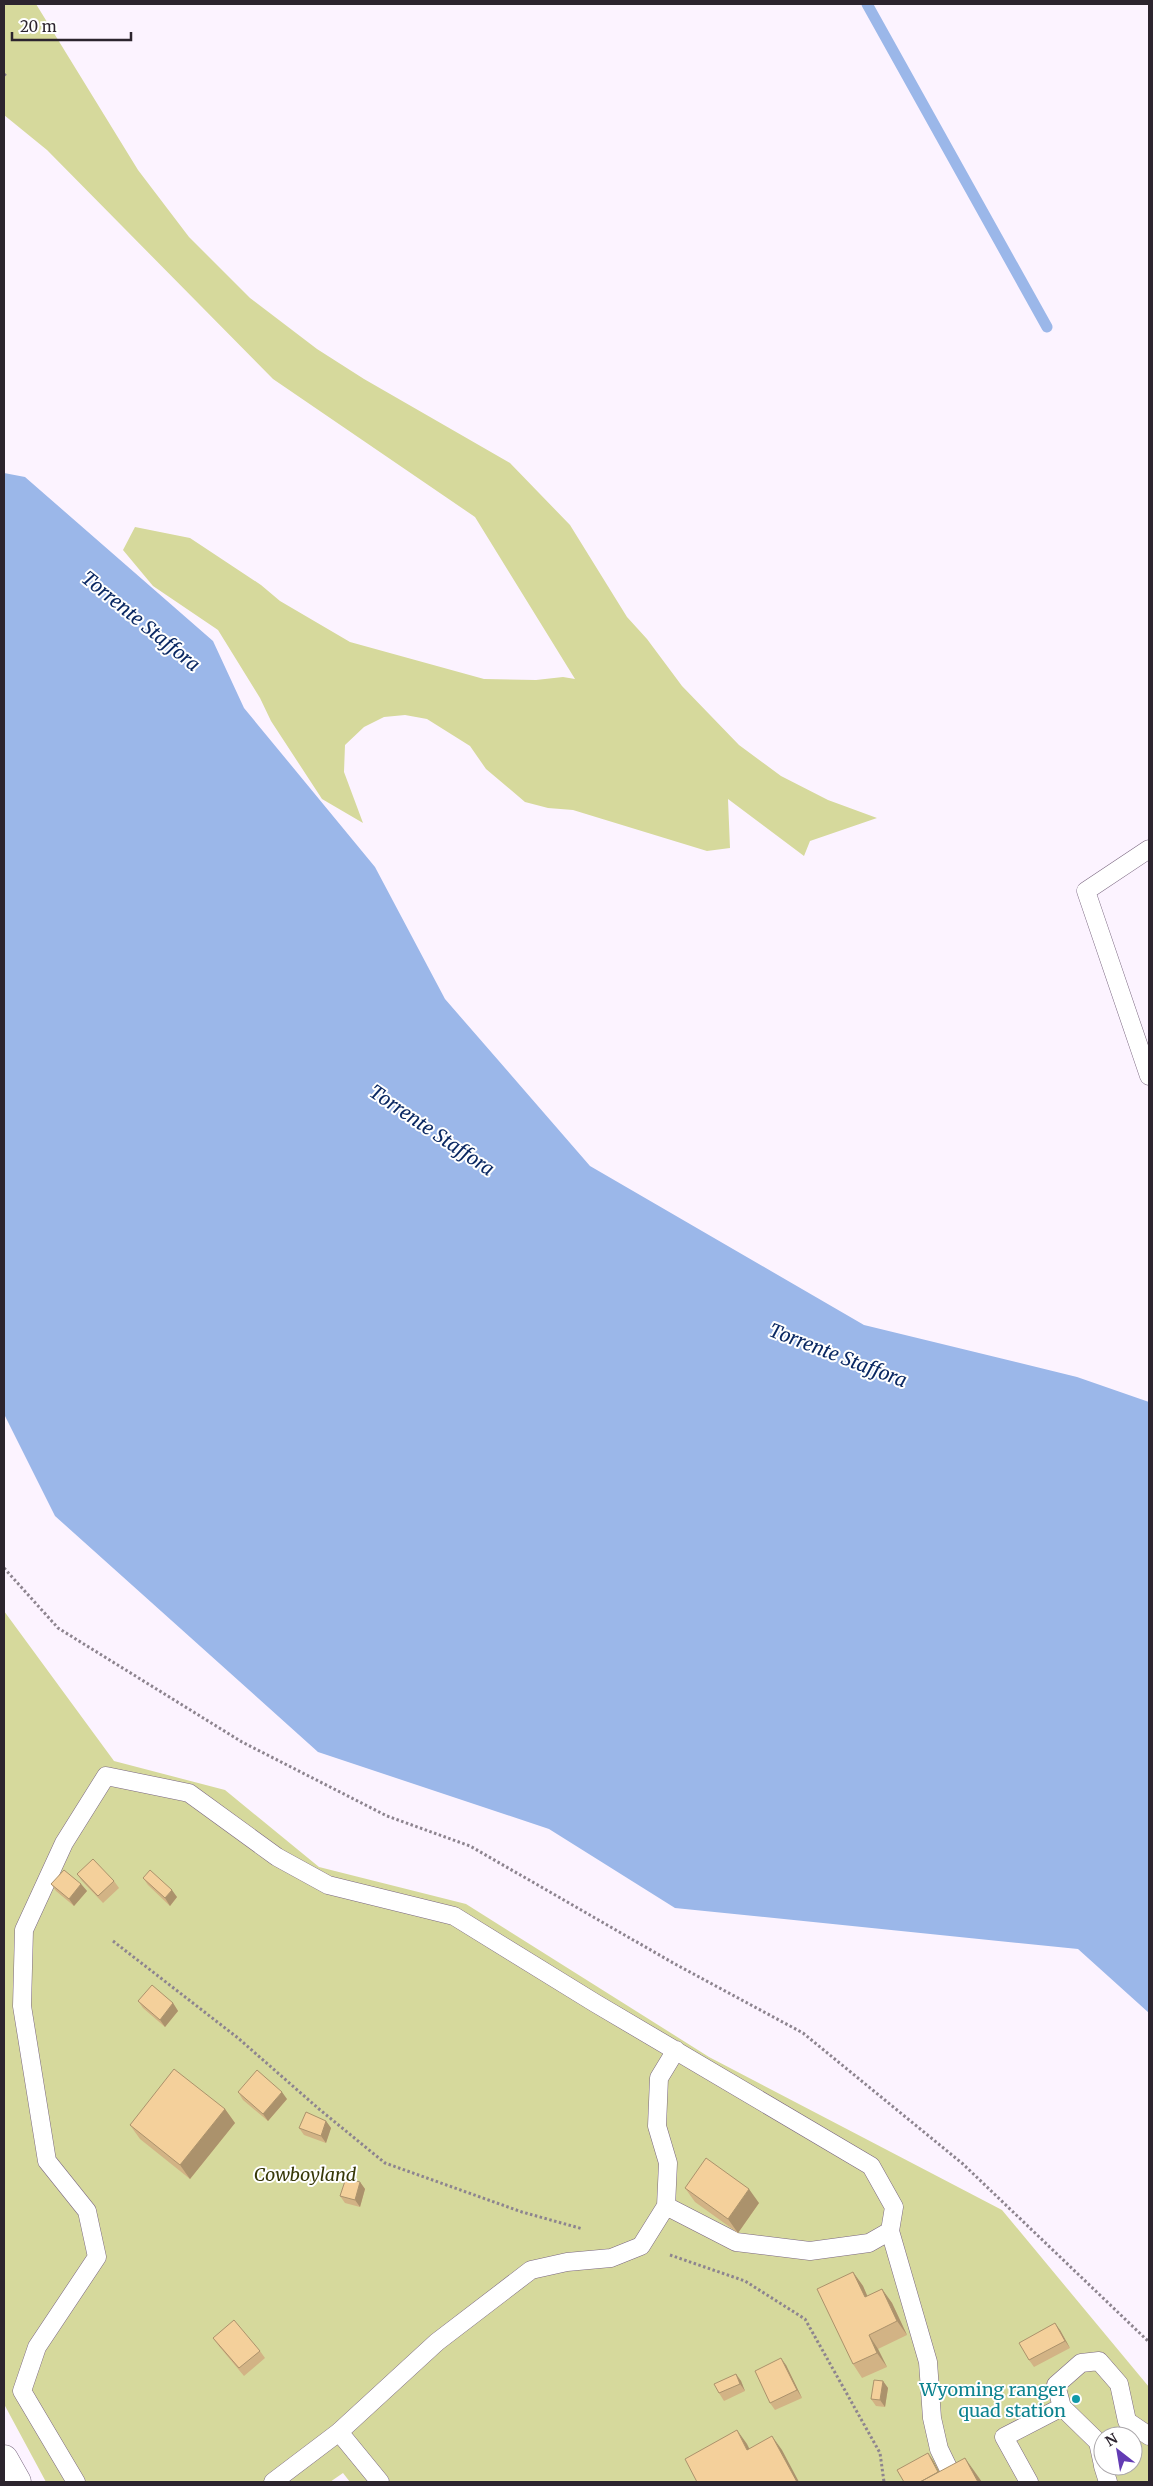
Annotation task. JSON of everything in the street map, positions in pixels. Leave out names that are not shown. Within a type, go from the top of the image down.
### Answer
[{"type":"street","points":[[4,2459],[17,2482]]},
{"type":"lane","points":[[1149,849],[1086,891],[1149,1076]]},
{"type":"lane","points":[[76,2482],[22,2391],[37,2347],[98,2257],[87,2211],[47,2161],[22,2006],[24,1930],[64,1842],[106,1776],[189,1793],[277,1857],[328,1885],[454,1916],[871,2166],[894,2207],[890,2231],[928,2362],[932,2418],[939,2449],[955,2482]]},
{"type":"lane","points":[[272,2482],[339,2432],[437,2342],[531,2270],[611,2258],[641,2246],[666,2206],[668,2163],[657,2126],[659,2078],[676,2050]]},
{"type":"lane","points":[[666,2206],[736,2242],[810,2251],[869,2243],[890,2231]]},
{"type":"lane","points":[[1093,2437],[1062,2407],[1056,2385],[1081,2363],[1099,2361],[1119,2384],[1127,2421],[1149,2436]]},
{"type":"lane","points":[[1029,2482],[1004,2437],[1062,2407]]},
{"type":"lane","points":[[339,2432],[380,2482]]},
{"type":"path","points":[[4,1568],[58,1628],[242,1742],[387,1816],[470,1846],[675,1964],[803,2034],[963,2164],[1149,2342]]},
{"type":"path","points":[[113,1941],[238,2038],[319,2109],[385,2163],[522,2212],[586,2230]]},
{"type":"path","points":[[641,2246],[744,2281],[805,2319],[880,2453],[884,2482]]},
{"type":"green space","points":[[4,4],[36,4],[138,170],[189,237],[250,298],[317,349],[364,379],[510,463],[570,525],[627,617],[647,639],[682,686],[739,745],[781,776],[828,800],[877,818],[810,841],[804,856],[728,799],[730,848],[707,851],[573,810],[548,808],[525,802],[486,769],[470,746],[427,719],[405,715],[384,717],[364,727],[345,745],[344,772],[363,823],[322,799],[271,721],[260,698],[218,630],[153,586],[123,550],[135,527],[190,538],[261,585],[280,601],[350,642],[484,679],[536,680],[563,677],[575,679],[475,517],[273,379],[47,150],[4,115]]},
{"type":"green space","name":"Cowboyland","points":[[4,1611],[114,1761],[225,1790],[319,1867],[466,1904],[709,2057],[1002,2210],[1149,2387],[1149,2482],[350,2482],[343,2473],[330,2482],[46,2482],[4,2404]]},
{"type":"water","name":"Torrente Staffora","points":[[4,473],[25,477],[213,641],[244,708],[375,867],[445,999],[590,1166],[864,1325],[1077,1377],[1149,1402],[1149,2013],[1078,1949],[675,1908],[549,1829],[318,1752],[55,1516],[4,1414]]},
{"type":"building","points":[[93,1859],[114,1881],[98,1896],[77,1874]]},
{"type":"building","points":[[64,1870],[81,1884],[69,1899],[51,1884]]},
{"type":"building","points":[[150,1870],[172,1890],[165,1898],[143,1878]]},
{"type":"building","points":[[152,1985],[173,2003],[160,2020],[138,2001]]},
{"type":"building","points":[[174,2069],[225,2109],[180,2165],[130,2125]]},
{"type":"building","points":[[257,2070],[282,2092],[263,2114],[238,2092]]},
{"type":"building","points":[[306,2112],[326,2121],[321,2136],[299,2128]]},
{"type":"building","points":[[706,2158],[749,2189],[728,2219],[685,2188]]},
{"type":"building","points":[[346,2178],[360,2182],[355,2200],[340,2196]]},
{"type":"building","points":[[853,2272],[865,2297],[882,2289],[897,2321],[869,2335],[877,2353],[853,2364],[817,2289]]},
{"type":"building","points":[[234,2320],[260,2351],[239,2368],[213,2338]]},
{"type":"building","points":[[1055,2323],[1065,2341],[1029,2360],[1019,2343]]},
{"type":"building","points":[[781,2358],[797,2390],[770,2403],[755,2371]]},
{"type":"building","points":[[736,2374],[740,2384],[719,2393],[714,2384]]},
{"type":"building","points":[[874,2380],[883,2381],[880,2400],[871,2399]]},
{"type":"building","points":[[737,2430],[747,2450],[772,2436],[797,2482],[697,2482],[685,2459]]},
{"type":"building","points":[[928,2453],[938,2472],[920,2482],[904,2482],[897,2470]]},
{"type":"building","points":[[965,2458],[978,2482],[920,2482]]},
{"type":"waterway","points":[[867,4],[1047,327]]},
{"type":"place","name":"Wyoming ranger quad station","points":[[1076,2399]]}]
